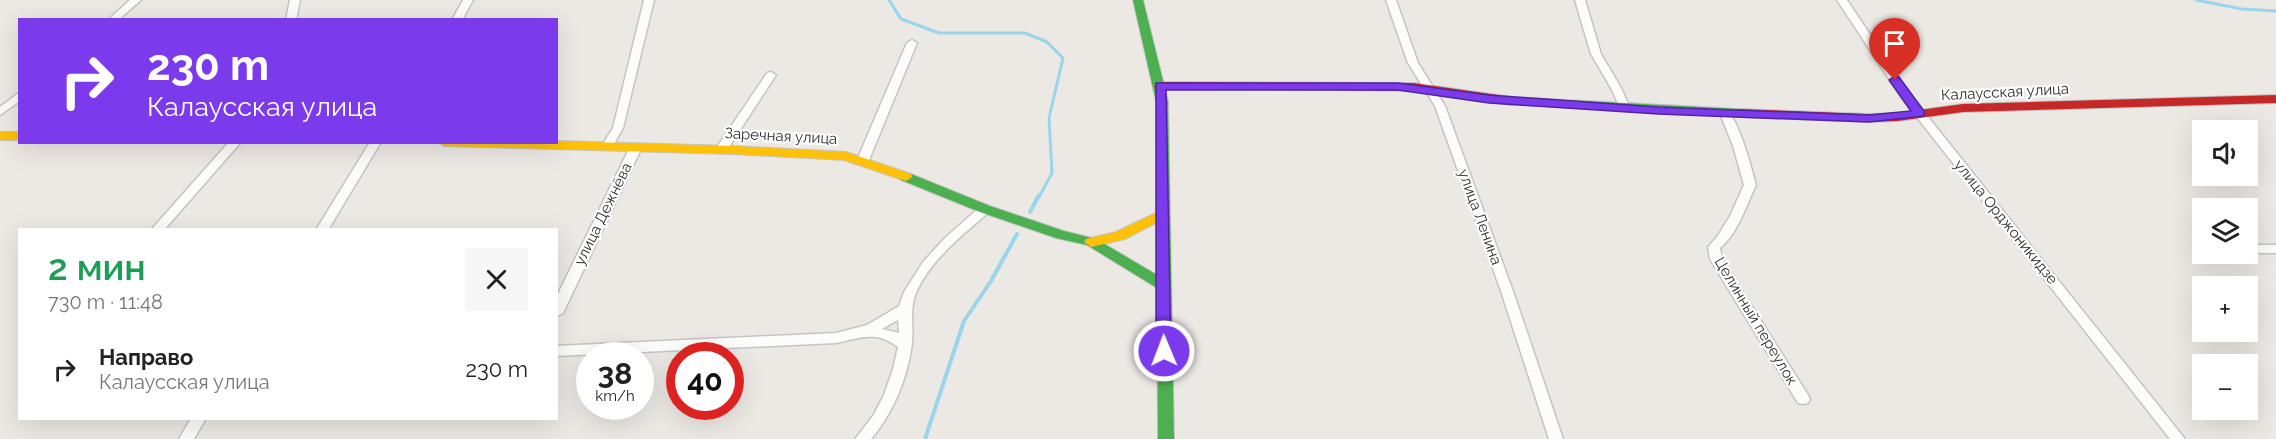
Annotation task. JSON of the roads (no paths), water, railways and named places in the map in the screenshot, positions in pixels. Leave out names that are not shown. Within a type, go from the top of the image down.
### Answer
[{"type":"street","points":[[114,18],[136,0]]},
{"type":"street","points":[[292,18],[296,0]]},
{"type":"street","points":[[458,18],[468,0]]},
{"type":"street","name":"улица Дежнёва","points":[[607,147],[618,128],[649,0]]},
{"type":"street","points":[[1138,0],[1160,86],[1166,439]]},
{"type":"street","name":"улица Ленина","points":[[1391,0],[1413,63],[1432,90],[1508,294],[1556,439]]},
{"type":"street","points":[[1580,0],[1586,29],[1596,53],[1621,96],[1625,108]]},
{"type":"street","name":"улица Орджоникидзе","points":[[1842,0],[1920,114],[2178,439]]},
{"type":"street","points":[[863,160],[912,43]]},
{"type":"street","points":[[721,150],[771,75]]},
{"type":"street","name":"Калаусская улица","points":[[1160,86],[1398,87],[1489,99],[1625,108],[1869,118],[1963,108],[2276,99]]},
{"type":"street","points":[[0,112],[18,97]]},
{"type":"street","name":"Целинный переулок","points":[[1725,113],[1739,146],[1750,185],[1736,216],[1722,240],[1714,247],[1716,259],[1803,399]]},
{"type":"street","points":[[0,136],[18,136]]},
{"type":"street","points":[[159,228],[234,144]]},
{"type":"street","points":[[323,228],[375,144]]},
{"type":"street","name":"Заречная улица","points":[[509,144],[832,153],[863,160],[985,209],[1061,235],[1091,242],[1162,285]]},
{"type":"street","name":"улица Дежнёва","points":[[558,310],[636,147]]},
{"type":"street","points":[[558,351],[816,340],[869,331],[884,324],[904,309],[922,274],[946,243],[985,209]]},
{"type":"street","points":[[1091,242],[1120,236],[1162,214]]},
{"type":"street","points":[[2258,249],[2276,249]]},
{"type":"street","points":[[862,439],[872,430],[889,399],[905,345],[904,309]]},
{"type":"street","points":[[869,331],[893,336],[905,345]]},
{"type":"street","points":[[186,439],[198,420]]},
{"type":"waterway","points":[[889,0],[901,19],[939,33],[1025,33],[1047,42],[1063,58],[1049,118],[1052,173],[1039,197]]},
{"type":"waterway","points":[[2196,0],[2242,9],[2276,11]]},
{"type":"waterway","points":[[1030,212],[1039,195]]},
{"type":"waterway","points":[[925,439],[964,321],[991,281],[1017,234]]}]
